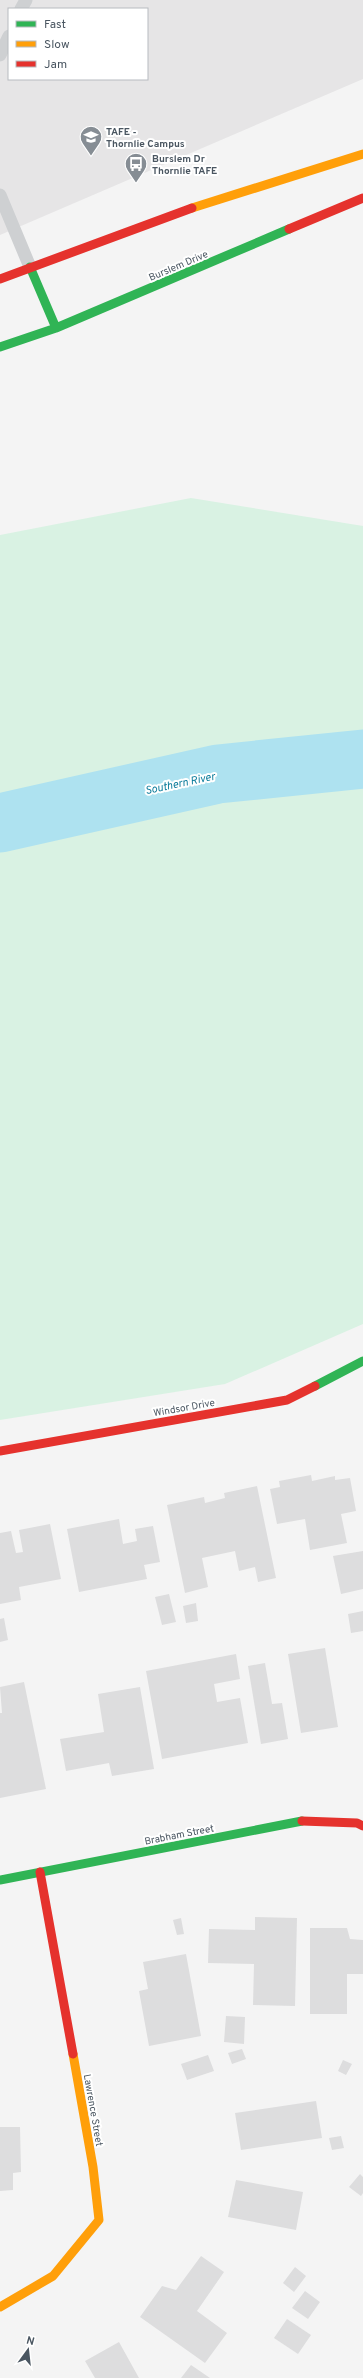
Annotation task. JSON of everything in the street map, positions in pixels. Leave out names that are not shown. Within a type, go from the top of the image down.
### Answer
[{"type":"street","points":[[0,279],[207,202],[363,154]]},
{"type":"street","name":"Burslem Drive","points":[[0,347],[56,328],[363,198]]},
{"type":"street","points":[[30,267],[56,328]]},
{"type":"street","name":"Windsor Drive","points":[[0,1451],[286,1400],[363,1361]]},
{"type":"street","name":"Brabham Street","points":[[0,1880],[304,1821],[357,1823],[363,1826]]},
{"type":"street","name":"Lawrence Street","points":[[0,2307],[53,2276],[99,2220],[93,2167],[40,1872]]},
{"type":"lane","points":[[0,56],[8,38]]},
{"type":"lane","points":[[0,195],[30,267]]},
{"type":"shaded area","name":"TAFE - Thornlie Campus","points":[[0,0],[363,0],[363,79],[0,235]]},
{"type":"green space","points":[[191,498],[363,526],[363,1324],[225,1384],[0,1420],[0,535]]},
{"type":"building","points":[[311,1475],[312,1481],[335,1476],[335,1480],[350,1478],[356,1511],[341,1514],[347,1543],[310,1550],[305,1519],[277,1524],[270,1489],[280,1487],[279,1481]]},
{"type":"building","points":[[257,1486],[276,1578],[258,1582],[255,1567],[239,1571],[235,1551],[202,1558],[208,1587],[185,1593],[167,1505],[204,1497],[205,1503],[225,1498],[224,1493]]},
{"type":"building","points":[[119,1519],[123,1544],[137,1541],[135,1529],[153,1526],[160,1562],[144,1565],[147,1579],[79,1592],[67,1529]]},
{"type":"building","points":[[50,1524],[61,1579],[19,1587],[21,1600],[0,1604],[0,1533],[11,1531],[16,1553],[23,1552],[19,1530]]},
{"type":"building","points":[[363,1551],[363,1589],[341,1594],[333,1556]]},
{"type":"building","points":[[169,1594],[176,1622],[162,1625],[155,1597]]},
{"type":"building","points":[[196,1603],[198,1621],[186,1623],[183,1606]]},
{"type":"building","points":[[363,1611],[363,1631],[351,1633],[348,1614]]},
{"type":"building","points":[[4,1618],[8,1640],[0,1642],[0,1619]]},
{"type":"building","points":[[325,1648],[338,1727],[301,1733],[288,1654]]},
{"type":"building","points":[[236,1654],[240,1679],[214,1684],[217,1702],[240,1698],[248,1743],[162,1759],[146,1671]]},
{"type":"building","points":[[265,1663],[272,1704],[282,1703],[288,1739],[261,1744],[248,1666]]},
{"type":"building","points":[[24,1682],[46,1789],[0,1798],[0,1713],[2,1713],[0,1687]]},
{"type":"building","points":[[140,1687],[154,1769],[112,1776],[109,1763],[66,1771],[60,1739],[104,1732],[98,1694]]},
{"type":"building","points":[[255,1917],[297,1918],[295,2006],[253,2005],[254,1964],[208,1963],[209,1929],[255,1930]]},
{"type":"building","points":[[181,1918],[184,1934],[177,1935],[173,1920]]},
{"type":"building","points":[[310,1928],[347,1928],[350,1939],[363,1940],[363,1974],[347,1974],[347,2014],[310,2014]]},
{"type":"building","points":[[186,1954],[201,2036],[149,2046],[139,1991],[148,1989],[143,1962]]},
{"type":"building","points":[[226,2016],[245,2017],[244,2044],[224,2042]]},
{"type":"building","points":[[242,2049],[246,2059],[232,2064],[228,2053]]},
{"type":"building","points":[[208,2055],[214,2071],[187,2080],[181,2064]]},
{"type":"building","points":[[343,2060],[352,2064],[346,2075],[338,2071]]},
{"type":"building","points":[[316,2101],[322,2138],[241,2150],[235,2113]]},
{"type":"building","points":[[0,2127],[20,2127],[21,2172],[13,2173],[13,2190],[0,2191]]},
{"type":"building","points":[[341,2136],[344,2148],[332,2150],[329,2138]]},
{"type":"building","points":[[360,2174],[363,2177],[363,2193],[361,2196],[349,2187]]},
{"type":"building","points":[[236,2180],[303,2192],[296,2230],[228,2217]]},
{"type":"building","points":[[201,2256],[224,2272],[197,2311],[227,2333],[205,2363],[140,2317],[162,2286],[176,2290]]},
{"type":"building","points":[[295,2267],[306,2276],[294,2292],[283,2283]]},
{"type":"building","points":[[305,2291],[320,2302],[308,2319],[292,2308]]},
{"type":"building","points":[[287,2319],[311,2335],[298,2354],[274,2338]]},
{"type":"building","points":[[119,2342],[139,2378],[95,2378],[85,2361]]},
{"type":"building","points":[[191,2365],[210,2378],[181,2378]]},
{"type":"waterway","name":"Southern River","points":[[0,823],[218,774],[363,759]]},
{"type":"traffic: fast","points":[[0,347],[56,328],[289,229]]},
{"type":"traffic: fast","points":[[30,267],[56,328]]},
{"type":"traffic: fast","points":[[315,1386],[363,1361]]},
{"type":"traffic: fast","points":[[0,1880],[302,1821]]},
{"type":"traffic: slow","points":[[192,208],[363,154]]},
{"type":"traffic: slow","points":[[0,2307],[53,2276],[99,2220],[93,2167],[73,2054]]},
{"type":"traffic: jam","points":[[289,229],[363,198]]},
{"type":"traffic: jam","points":[[0,279],[192,208]]},
{"type":"traffic: jam","points":[[0,1451],[287,1400],[315,1386]]},
{"type":"traffic: jam","points":[[302,1821],[357,1823],[363,1826]]},
{"type":"traffic: jam","points":[[40,1872],[73,2054]]},
{"type":"place","name":"TAFE - Thornlie Campus","points":[[91,156]]},
{"type":"place","name":"Burslem Dr Thornlie TAFE","points":[[136,184]]}]
